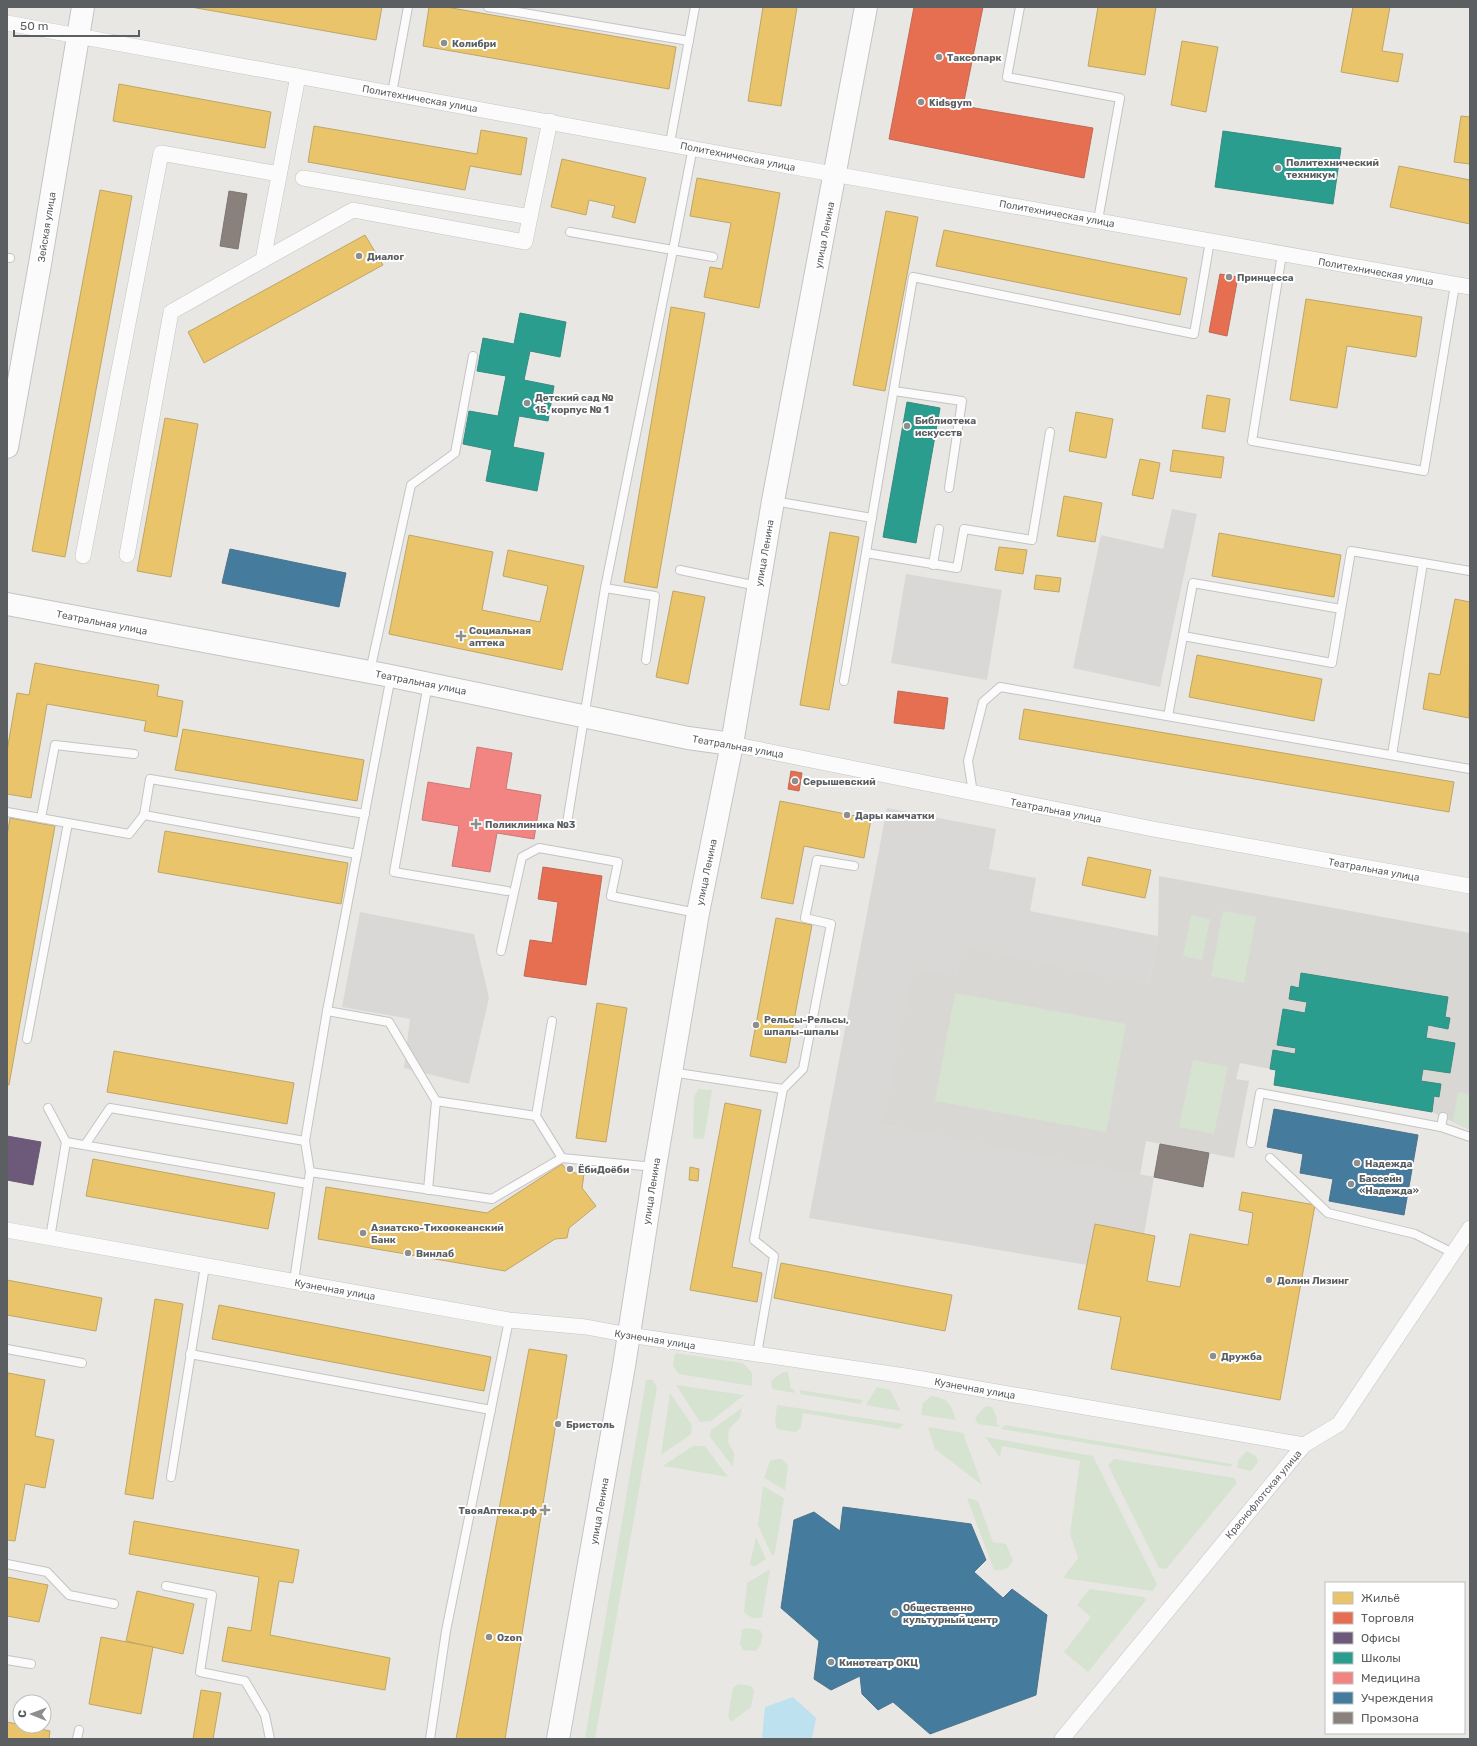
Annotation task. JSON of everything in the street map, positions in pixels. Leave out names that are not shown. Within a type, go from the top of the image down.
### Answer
[{"type":"main road","name":"Зейская улица","points":[[7,447],[39,272],[83,7]]},
{"type":"main road","name":"улица Ленина","points":[[558,1739],[629,1335],[670,1072],[698,913],[732,744],[773,501],[836,173],[866,7]]},
{"type":"main road","name":"Театральная улица","points":[[7,604],[428,683],[688,738],[732,744]]},
{"type":"street","name":"Политехническая улица","points":[[7,23],[1463,286]]},
{"type":"street","points":[[263,260],[298,76]]},
{"type":"street","points":[[127,555],[171,312],[354,210],[525,242],[550,121]]},
{"type":"street","points":[[83,556],[160,153],[279,174]]},
{"type":"street","points":[[303,178],[530,216]]},
{"type":"street","name":"Театральная улица","points":[[732,744],[1153,829],[1470,886]]},
{"type":"street","name":"Краснофлотская улица","points":[[1062,1739],[1304,1445],[1340,1424],[1470,1228]]},
{"type":"street","name":"Кузнечная улица","points":[[7,1230],[508,1320],[586,1327],[629,1335],[957,1385],[1304,1445]]},
{"type":"lane","points":[[392,93],[408,7]]},
{"type":"lane","points":[[488,7],[689,41]]},
{"type":"lane","points":[[670,143],[695,7]]},
{"type":"lane","points":[[1020,7],[1007,77],[1120,98],[1098,220]]},
{"type":"lane","points":[[567,823],[605,588],[673,250],[692,147]]},
{"type":"lane","points":[[570,232],[713,257]]},
{"type":"lane","points":[[844,681],[913,277],[1194,334],[1210,241]]},
{"type":"lane","points":[[1282,254],[1252,441],[1424,471],[1463,286]]},
{"type":"lane","points":[[370,672],[412,485],[455,453],[473,356]]},
{"type":"lane","points":[[894,391],[962,401],[949,488]]},
{"type":"lane","points":[[866,552],[933,565],[957,568],[964,529],[1032,540],[1050,432]]},
{"type":"lane","points":[[773,501],[872,518]]},
{"type":"lane","points":[[933,565],[939,530]]},
{"type":"lane","points":[[1183,636],[1332,663],[1351,551],[1470,571]]},
{"type":"lane","points":[[1392,755],[1423,563]]},
{"type":"lane","points":[[680,570],[758,586]]},
{"type":"lane","points":[[1168,716],[1193,583],[1341,609]]},
{"type":"lane","points":[[605,588],[655,596],[646,660]]},
{"type":"lane","points":[[294,1282],[310,1172],[305,1141],[391,676]]},
{"type":"lane","points":[[428,683],[394,872],[507,891]]},
{"type":"lane","points":[[973,793],[968,761],[983,702],[1000,686],[1470,769]]},
{"type":"lane","points":[[41,818],[55,745],[134,754]]},
{"type":"lane","points":[[7,812],[129,834],[144,815],[150,778],[365,814]]},
{"type":"lane","points":[[144,815],[357,854]]},
{"type":"lane","points":[[27,1039],[68,823]]},
{"type":"lane","points":[[501,951],[522,857],[539,848],[618,862],[611,896],[698,913]]},
{"type":"lane","points":[[757,1354],[774,1256],[754,1240],[783,1089],[803,1069],[830,924],[805,918],[817,860],[854,866]]},
{"type":"lane","points":[[328,1011],[389,1022],[436,1101],[428,1190]]},
{"type":"lane","points":[[552,1021],[536,1116],[562,1158]]},
{"type":"lane","points":[[670,1072],[783,1089]]},
{"type":"lane","points":[[1251,1143],[1260,1094],[1441,1127],[1470,1137]]},
{"type":"lane","points":[[436,1101],[536,1116]]},
{"type":"lane","points":[[48,1108],[66,1142],[50,1238]]},
{"type":"lane","points":[[85,1145],[110,1108],[305,1141]]},
{"type":"lane","points":[[1441,1127],[1443,1116]]},
{"type":"lane","points":[[66,1142],[308,1184]]},
{"type":"lane","points":[[310,1172],[492,1199],[562,1158],[655,1167]]},
{"type":"lane","points":[[1270,1158],[1328,1213],[1415,1234],[1453,1253]]},
{"type":"lane","points":[[171,1477],[205,1266]]},
{"type":"lane","points":[[430,1739],[446,1630],[508,1320]]},
{"type":"lane","points":[[7,1349],[82,1364]]},
{"type":"lane","points":[[190,1354],[491,1410]]},
{"type":"lane","points":[[7,1564],[47,1572],[69,1595],[114,1604]]},
{"type":"lane","points":[[166,1586],[212,1595],[200,1672],[245,1681],[265,1715],[270,1739]]},
{"type":"lane","points":[[7,1660],[31,1664]]},
{"type":"lane","points":[[77,1739],[79,1730]]},
{"type":"shaded area","points":[[1172,509],[1197,514],[1160,687],[1073,668],[1101,535],[1163,549]]},
{"type":"shaded area","points":[[906,574],[1002,590],[987,680],[891,663]]},
{"type":"shaded area","points":[[887,808],[996,829],[989,869],[1036,878],[1030,911],[1158,936],[1149,984],[962,948],[956,976],[883,1125],[1154,1177],[1144,1234],[1095,1224],[1087,1265],[809,1218]]},
{"type":"shaded area","points":[[1159,876],[1470,933],[1470,1130],[1432,1112],[1274,1085],[1276,1070],[1240,1063],[1236,1079],[1249,1081],[1234,1158],[1146,1141],[1140,1175],[883,1125],[913,968],[956,976],[962,947],[1149,984],[1158,936]]},
{"type":"shaded area","points":[[360,912],[474,934],[489,998],[469,1084],[404,1068],[410,1019],[342,1007]]},
{"type":"green space","points":[[1223,911],[1256,917],[1244,983],[1211,976]]},
{"type":"green space","points":[[1191,915],[1210,919],[1202,960],[1183,956]]},
{"type":"green space","points":[[955,993],[1126,1024],[1106,1132],[935,1101]]},
{"type":"green space","points":[[1193,1060],[1228,1067],[1214,1134],[1179,1127]]},
{"type":"green space","points":[[698,1089],[712,1090],[704,1139],[693,1138],[694,1097]]},
{"type":"green space","points":[[1458,1092],[1468,1094],[1470,1092],[1470,1130],[1453,1121]]},
{"type":"green space","points":[[675,1353],[743,1363],[752,1373],[752,1386],[679,1374],[673,1366]]},
{"type":"green space","points":[[784,1372],[788,1372],[791,1389],[794,1389],[794,1393],[772,1389],[771,1382],[774,1378]]},
{"type":"green space","points":[[646,1380],[653,1380],[657,1388],[595,1739],[585,1739]]},
{"type":"green space","points":[[676,1385],[744,1395],[711,1421],[700,1422]]},
{"type":"green space","points":[[877,1387],[890,1390],[901,1411],[866,1405]]},
{"type":"green space","points":[[800,1390],[862,1400],[861,1404],[800,1394]]},
{"type":"green space","points":[[670,1393],[692,1425],[691,1434],[661,1455]]},
{"type":"green space","points":[[931,1396],[946,1400],[956,1420],[921,1415],[923,1403]]},
{"type":"green space","points":[[777,1405],[904,1424],[898,1429],[803,1413],[801,1427],[796,1432],[777,1429],[775,1422]]},
{"type":"green space","points":[[987,1406],[992,1407],[997,1418],[996,1424],[999,1425],[999,1427],[978,1424],[975,1418],[982,1409]]},
{"type":"green space","points":[[742,1408],[740,1418],[729,1429],[728,1442],[734,1453],[733,1467],[710,1437],[711,1430]]},
{"type":"green space","points":[[1005,1425],[1232,1464],[1231,1467],[1001,1429]]},
{"type":"green space","points":[[928,1427],[963,1433],[982,1485],[935,1449]]},
{"type":"green space","points":[[985,1437],[1093,1456],[1157,1584],[1153,1591],[1063,1578],[1078,1558],[1070,1534],[1080,1461],[1002,1446],[1000,1457]]},
{"type":"green space","points":[[693,1446],[705,1446],[728,1477],[663,1466]]},
{"type":"green space","points":[[1247,1451],[1256,1456],[1258,1462],[1251,1471],[1237,1468],[1238,1460]]},
{"type":"green space","points":[[782,1459],[788,1465],[785,1490],[764,1478],[770,1461]]},
{"type":"green space","points":[[1114,1459],[1235,1478],[1237,1483],[1166,1569],[1159,1568],[1108,1465]]},
{"type":"green space","points":[[763,1486],[784,1498],[775,1553],[772,1556],[758,1525]]},
{"type":"green space","points":[[967,1498],[978,1501],[993,1542],[1006,1544],[1013,1560],[1010,1566],[1006,1569],[994,1570]]},
{"type":"green space","points":[[756,1537],[766,1559],[754,1567],[750,1564]]},
{"type":"green space","points":[[770,1569],[762,1617],[750,1617],[744,1612],[747,1583]]},
{"type":"green space","points":[[1090,1589],[1144,1597],[1146,1600],[1088,1672],[1064,1652],[1091,1617],[1077,1605]]},
{"type":"green space","points":[[746,1628],[760,1630],[763,1635],[760,1646],[755,1651],[743,1650],[740,1644],[742,1630]]},
{"type":"green space","points":[[738,1684],[751,1686],[754,1691],[751,1707],[731,1722],[728,1716],[733,1688]]},
{"type":"water","points":[[793,1697],[816,1718],[812,1739],[765,1739],[762,1737],[765,1707]]},
{"type":"building: Жильё","points":[[191,7],[382,7],[376,40]]},
{"type":"building: Жильё","points":[[429,7],[446,7],[676,47],[669,89],[423,46]]},
{"type":"building: Жильё","points":[[763,7],[797,7],[781,106],[748,101]]},
{"type":"building: Жильё","points":[[1098,7],[1156,7],[1145,75],[1088,66]]},
{"type":"building: Жильё","points":[[1353,7],[1390,7],[1382,51],[1403,54],[1398,82],[1341,72]]},
{"type":"building: Жильё","points":[[1182,41],[1218,47],[1206,112],[1171,105]]},
{"type":"building: Жильё","points":[[119,84],[271,112],[265,148],[113,121]]},
{"type":"building: Жильё","points":[[1461,116],[1470,117],[1470,164],[1454,162]]},
{"type":"building: Жильё","points":[[314,126],[477,154],[481,130],[527,138],[521,175],[470,166],[465,190],[308,162]]},
{"type":"building: Жильё","points":[[562,159],[646,178],[635,223],[612,217],[615,206],[589,200],[586,215],[551,207]]},
{"type":"building: Жильё","points":[[1399,166],[1470,180],[1470,224],[1390,207]]},
{"type":"building: Жильё","points":[[697,178],[780,193],[759,308],[704,297],[710,267],[722,269],[731,223],[690,216]]},
{"type":"building: Жильё","points":[[100,190],[132,196],[65,557],[32,551]]},
{"type":"building: Жильё","points":[[886,211],[918,217],[885,391],[853,385]]},
{"type":"building: Жильё","points":[[944,230],[1187,278],[1180,315],[936,266]]},
{"type":"building: Жильё","points":[[365,235],[383,265],[204,363],[188,332]]},
{"type":"building: Жильё","points":[[1306,299],[1422,317],[1416,357],[1347,346],[1337,408],[1290,400]]},
{"type":"building: Жильё","points":[[671,307],[705,313],[657,588],[624,582]]},
{"type":"building: Жильё","points":[[1207,395],[1230,399],[1225,432],[1202,428]]},
{"type":"building: Жильё","points":[[1076,412],[1113,419],[1106,458],[1069,451]]},
{"type":"building: Жильё","points":[[165,418],[198,424],[171,577],[137,571]]},
{"type":"building: Жильё","points":[[1173,450],[1224,457],[1221,478],[1170,471]]},
{"type":"building: Жильё","points":[[1140,459],[1160,463],[1153,499],[1132,495]]},
{"type":"building: Жильё","points":[[1064,496],[1102,503],[1095,542],[1057,536]]},
{"type":"building: Жильё","points":[[830,532],[859,537],[829,710],[800,705]]},
{"type":"building: Жильё","points":[[1219,533],[1341,555],[1334,597],[1212,576]]},
{"type":"building: Жильё","points":[[409,535],[493,552],[482,610],[540,622],[548,586],[503,576],[508,550],[584,566],[562,670],[389,634]]},
{"type":"building: Жильё","points":[[999,547],[1027,550],[1023,574],[995,570]]},
{"type":"building: Жильё","points":[[1036,575],[1061,578],[1059,592],[1034,589]]},
{"type":"building: Жильё","points":[[673,591],[705,597],[688,684],[656,677]]},
{"type":"building: Жильё","points":[[1455,599],[1470,602],[1469,718],[1423,709],[1429,673],[1440,675]]},
{"type":"building: Жильё","points":[[1197,655],[1322,679],[1314,721],[1189,697]]},
{"type":"building: Жильё","points":[[35,663],[159,685],[157,696],[183,701],[177,737],[144,731],[146,721],[47,704],[31,798],[7,794],[7,751],[17,693],[29,695]]},
{"type":"building: Жильё","points":[[1024,709],[1454,782],[1449,812],[1019,739]]},
{"type":"building: Жильё","points":[[183,729],[364,760],[357,801],[175,770]]},
{"type":"building: Жильё","points":[[780,801],[871,819],[864,858],[804,846],[793,904],[761,898]]},
{"type":"building: Жильё","points":[[10,818],[55,826],[9,1085],[7,1084],[7,836]]},
{"type":"building: Жильё","points":[[165,831],[348,863],[341,904],[158,872]]},
{"type":"building: Жильё","points":[[1088,857],[1151,870],[1145,898],[1082,885]]},
{"type":"building: Жильё","points":[[776,918],[812,925],[786,1063],[750,1056]]},
{"type":"building: Жильё","points":[[597,1003],[627,1008],[606,1142],[576,1138]]},
{"type":"building: Жильё","points":[[114,1051],[294,1083],[287,1124],[107,1092]]},
{"type":"building: Жильё","points":[[725,1103],[761,1110],[732,1267],[762,1273],[757,1302],[690,1290]]},
{"type":"building: Жильё","points":[[93,1159],[275,1193],[268,1229],[86,1196]]},
{"type":"building: Жильё","points":[[562,1164],[568,1172],[584,1174],[582,1188],[596,1206],[569,1228],[567,1238],[555,1239],[505,1271],[318,1239],[326,1187],[487,1213]]},
{"type":"building: Жильё","points":[[690,1167],[699,1169],[698,1181],[689,1180]]},
{"type":"building: Жильё","points":[[1242,1192],[1315,1205],[1280,1400],[1111,1369],[1121,1317],[1078,1309],[1095,1224],[1155,1236],[1147,1281],[1180,1287],[1190,1234],[1248,1245],[1253,1213],[1239,1210]]},
{"type":"building: Жильё","points":[[781,1263],[952,1295],[945,1331],[774,1298]]},
{"type":"building: Жильё","points":[[7,1280],[102,1298],[96,1331],[7,1315]]},
{"type":"building: Жильё","points":[[155,1299],[183,1304],[153,1499],[125,1494]]},
{"type":"building: Жильё","points":[[219,1305],[491,1357],[484,1391],[212,1339]]},
{"type":"building: Жильё","points":[[529,1349],[567,1355],[505,1739],[456,1739]]},
{"type":"building: Жильё","points":[[8,1373],[45,1380],[35,1436],[54,1440],[45,1488],[25,1484],[15,1541],[7,1540]]},
{"type":"building: Жильё","points":[[134,1521],[299,1550],[293,1583],[279,1581],[270,1635],[390,1658],[385,1690],[222,1661],[228,1627],[251,1631],[259,1577],[129,1554]]},
{"type":"building: Жильё","points":[[7,1577],[48,1585],[39,1622],[7,1616]]},
{"type":"building: Жильё","points":[[137,1591],[194,1604],[183,1654],[126,1641]]},
{"type":"building: Жильё","points":[[101,1637],[153,1647],[141,1714],[89,1704]]},
{"type":"building: Жильё","points":[[201,1690],[221,1693],[213,1739],[193,1739]]},
{"type":"building: Жильё","points":[[7,1722],[12,1723],[12,1734],[50,1734],[49,1739],[7,1739]]},
{"type":"building: Торговля","name":"Таксопарк","points":[[914,7],[983,7],[963,106],[1093,128],[1084,178],[889,139]]},
{"type":"building: Торговля","points":[[1220,274],[1238,277],[1227,336],[1209,332]]},
{"type":"building: Торговля","points":[[898,691],[948,698],[944,729],[894,723]]},
{"type":"building: Торговля","name":"Серышевский","points":[[791,771],[802,773],[799,791],[788,789]]},
{"type":"building: Торговля","points":[[543,867],[602,876],[586,985],[524,976],[530,940],[552,943],[558,902],[538,899]]},
{"type":"building: Офисы","points":[[7,1136],[41,1142],[33,1185],[7,1180]]},
{"type":"building: Школы","name":"Политехнический техникум","points":[[1223,131],[1341,148],[1333,204],[1215,187]]},
{"type":"building: Школы","points":[[520,313],[566,322],[560,357],[530,351],[524,380],[554,386],[548,421],[519,416],[513,447],[544,453],[537,491],[486,481],[492,450],[463,444],[469,411],[498,416],[506,376],[477,371],[483,338],[514,344]]},
{"type":"building: Школы","points":[[907,402],[940,408],[916,543],[883,537]]},
{"type":"building: Школы","points":[[1301,973],[1448,997],[1445,1017],[1450,1018],[1448,1029],[1428,1025],[1426,1038],[1455,1043],[1450,1073],[1423,1069],[1421,1081],[1441,1084],[1439,1097],[1434,1096],[1432,1112],[1274,1085],[1276,1070],[1270,1069],[1273,1050],[1295,1054],[1296,1048],[1277,1045],[1283,1009],[1305,1013],[1307,1002],[1289,999],[1291,986],[1299,988]]},
{"type":"building: Медицина","points":[[477,747],[512,753],[506,789],[541,795],[534,839],[497,833],[490,872],[452,866],[459,826],[422,820],[428,782],[470,789]]},
{"type":"building: Учреждения","points":[[230,549],[346,573],[339,607],[222,583]]},
{"type":"building: Учреждения","name":"Надежда","points":[[1274,1109],[1418,1135],[1404,1215],[1329,1201],[1333,1179],[1300,1173],[1303,1154],[1267,1147]]},
{"type":"building: Учреждения","name":"Общественно культурный центр","points":[[843,1507],[971,1524],[986,1560],[974,1572],[1003,1598],[1012,1589],[1047,1615],[1036,1695],[930,1734],[893,1702],[878,1710],[862,1694],[860,1676],[831,1690],[814,1679],[819,1641],[781,1608],[794,1520],[814,1512],[840,1531]]},
{"type":"building: Промзона","points":[[229,191],[247,194],[238,249],[220,246]]},
{"type":"building: Промзона","points":[[1160,1144],[1209,1153],[1203,1187],[1154,1177]]},
{"type":"place","name":"Колибри","points":[[444,43]]},
{"type":"place","name":"Таксопарк","points":[[939,57]]},
{"type":"place","name":"Kidsgym","points":[[921,102]]},
{"type":"place","name":"Политехнический техникум","points":[[1278,168]]},
{"type":"place","name":"Диалог","points":[[359,256]]},
{"type":"place","name":"Принцесса","points":[[1229,277]]},
{"type":"place","name":"Детский сад № 15, корпус № 1","points":[[527,403]]},
{"type":"place","name":"Библиотека искусств","points":[[907,426]]},
{"type":"place","name":"Социальная аптека","points":[[461,636]]},
{"type":"place","name":"Серышевский","points":[[795,781]]},
{"type":"place","name":"Дары камчатки","points":[[847,815]]},
{"type":"place","name":"Поликлиника №3","points":[[476,824]]},
{"type":"place","name":"Рельсы-Рельсы, шпалы-шпалы","points":[[756,1025]]},
{"type":"place","name":"Надежда","points":[[1357,1163]]},
{"type":"place","name":"ЁбиДоёби","points":[[570,1169]]},
{"type":"place","name":"Бассейн «Надежда»","points":[[1351,1184]]},
{"type":"place","name":"Азиатско-Тихоокеанский Банк","points":[[363,1233]]},
{"type":"place","name":"Винлаб","points":[[408,1253]]},
{"type":"place","name":"Долин Лизинг","points":[[1269,1280]]},
{"type":"place","name":"Дружба","points":[[1213,1356]]},
{"type":"place","name":"Бристоль","points":[[558,1424]]},
{"type":"place","name":"ТвояАптека.рф","points":[[545,1510]]},
{"type":"place","name":"Общественно культурный центр","points":[[895,1613]]},
{"type":"place","name":"Ozon","points":[[489,1637]]},
{"type":"place","name":"Кинотеатр ОКЦ","points":[[831,1662]]}]
